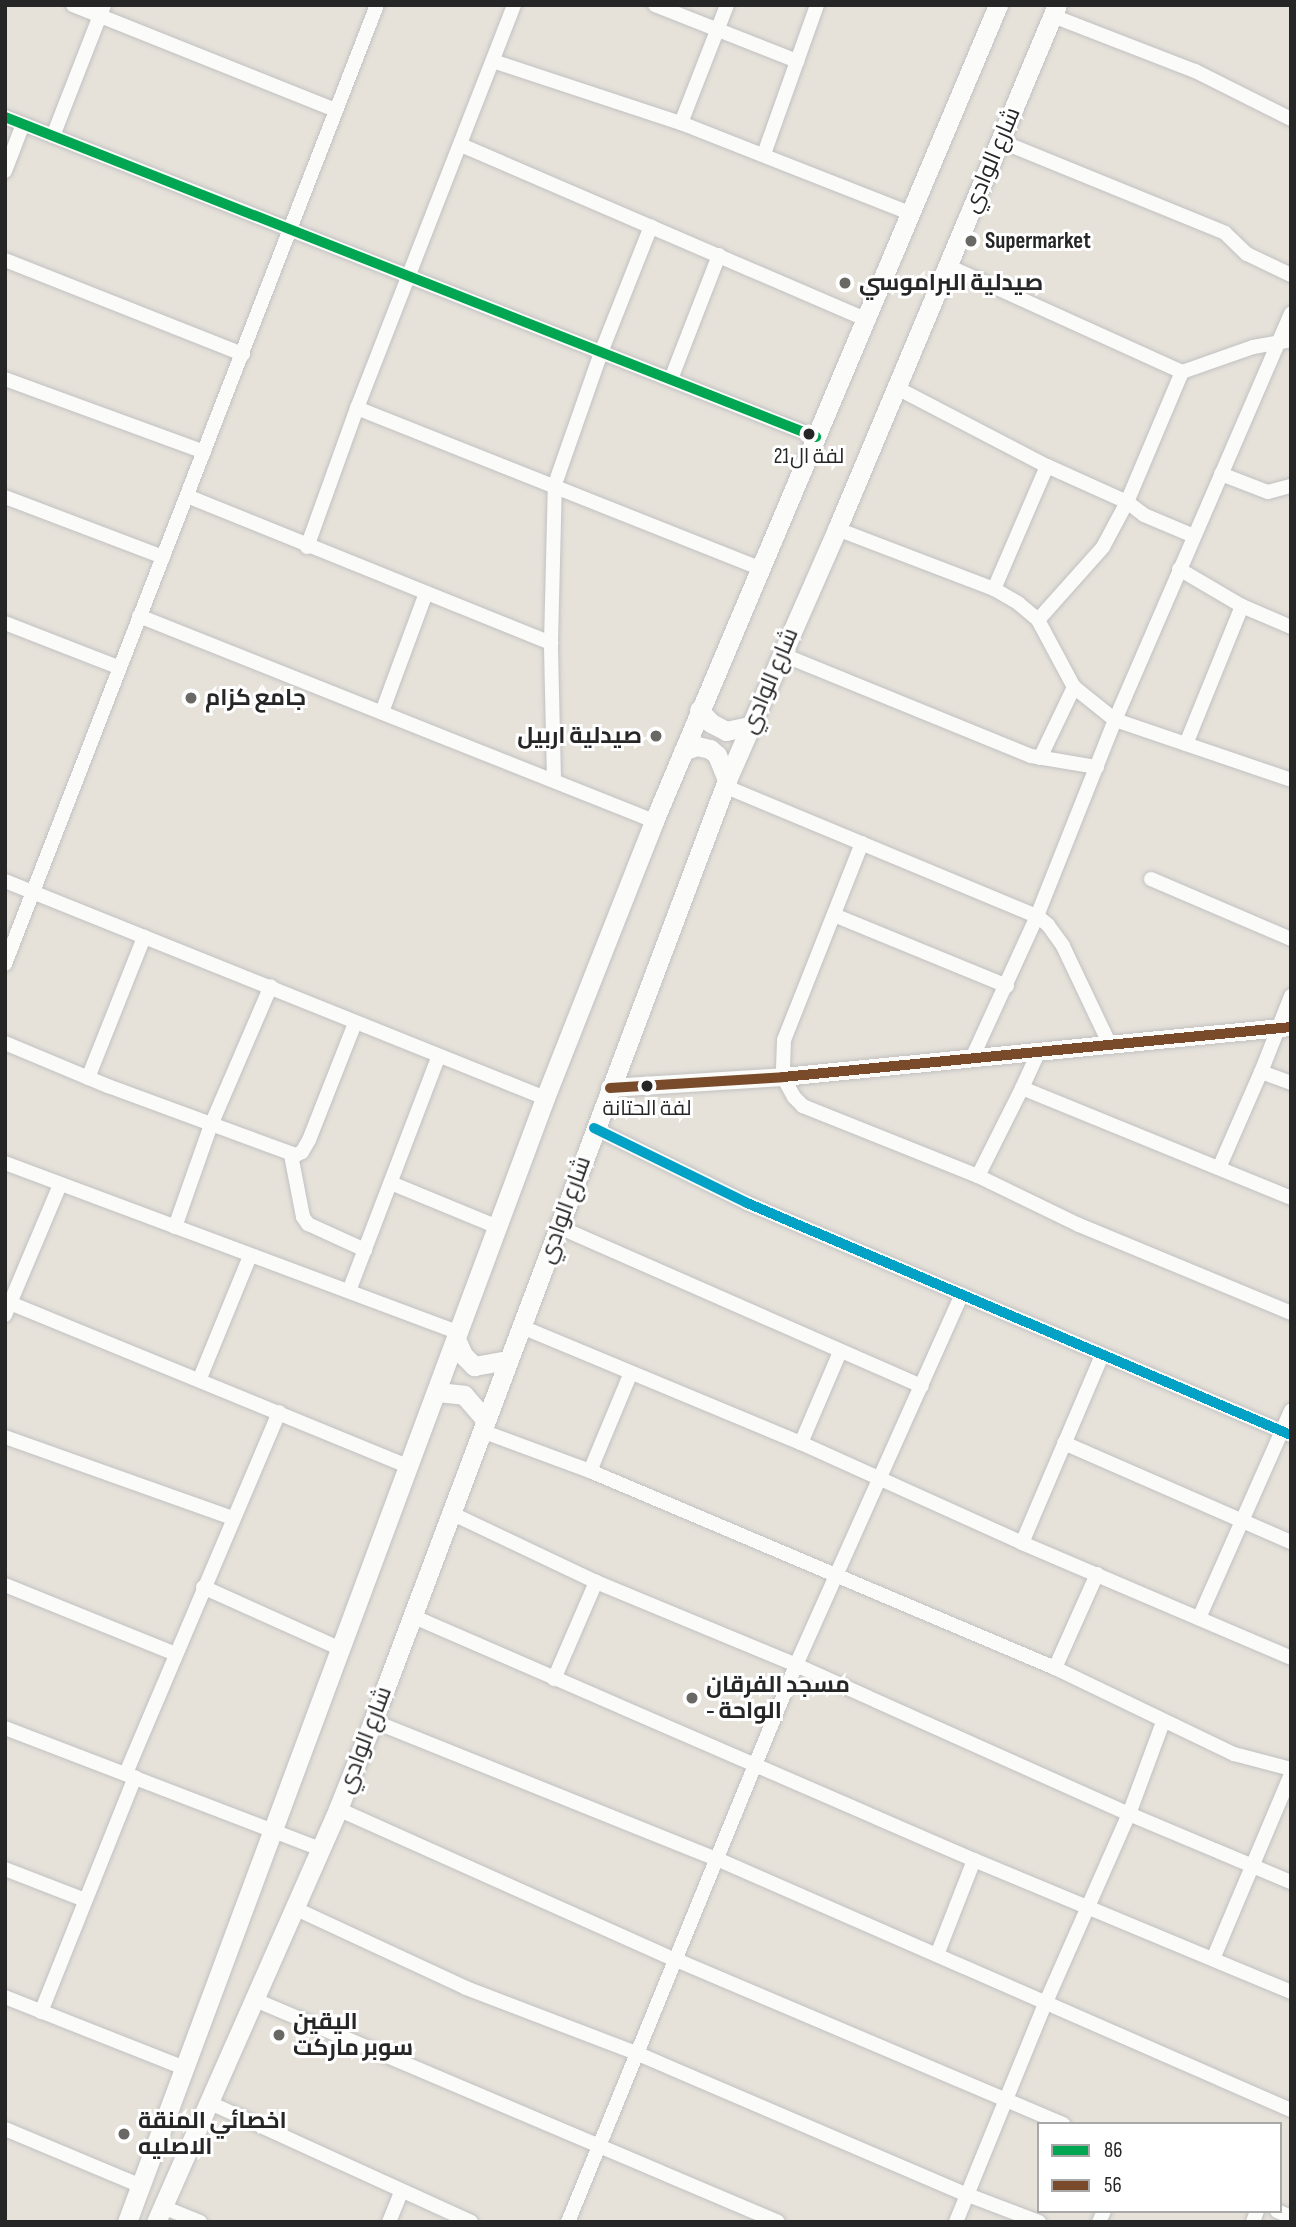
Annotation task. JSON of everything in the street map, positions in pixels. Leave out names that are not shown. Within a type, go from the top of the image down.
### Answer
[{"type":"main road","points":[[127,2222],[271,1830],[438,1392],[545,1098],[699,710],[998,5]]},
{"type":"main road","name":"شارع الوادي","points":[[160,2214],[338,1809],[373,1721],[453,1514],[594,1128],[725,783],[837,528],[1055,8]]},
{"type":"main road","points":[[699,710],[711,723],[726,731],[750,726]]},
{"type":"main road","points":[[683,751],[697,746],[710,749],[717,755],[725,783]]},
{"type":"main road","points":[[457,1335],[463,1355],[474,1366],[508,1360]]},
{"type":"main road","points":[[438,1392],[451,1391],[464,1395],[484,1426]]},
{"type":"street","points":[[73,5],[102,10],[337,110]]},
{"type":"street","points":[[307,547],[407,277],[514,5]]},
{"type":"street","points":[[655,5],[797,61]]},
{"type":"street","points":[[681,123],[727,5]]},
{"type":"street","points":[[764,154],[817,5]]},
{"type":"street","points":[[5,964],[118,667],[337,110],[373,6]]},
{"type":"street","points":[[1055,8],[1290,116]]},
{"type":"street","points":[[53,136],[102,10]]},
{"type":"street","points":[[493,61],[681,123],[909,213]]},
{"type":"street","points":[[5,117],[817,437]]},
{"type":"street","points":[[5,171],[23,124]]},
{"type":"street","points":[[1000,141],[1224,233],[1247,254],[1291,275]]},
{"type":"street","points":[[461,145],[865,319]]},
{"type":"street","points":[[554,780],[551,643],[555,484],[601,350],[651,226]]},
{"type":"street","points":[[671,379],[719,256]]},
{"type":"street","points":[[5,260],[243,354]]},
{"type":"street","points":[[946,265],[1182,372],[1285,340]]},
{"type":"street","points":[[973,1056],[1037,916],[1179,569],[1285,340],[1291,313]]},
{"type":"street","points":[[1038,620],[1103,547],[1127,502],[1182,372]]},
{"type":"street","points":[[5,379],[204,452]]},
{"type":"street","points":[[895,387],[1047,466],[1127,502],[1144,516],[1194,536]]},
{"type":"street","points":[[357,408],[555,484],[760,568]]},
{"type":"street","points":[[994,589],[1047,466]]},
{"type":"street","points":[[1221,474],[1268,492],[1291,486]]},
{"type":"street","points":[[187,496],[307,547],[551,643]]},
{"type":"street","points":[[5,497],[163,557]]},
{"type":"street","points":[[837,528],[994,589],[1028,610],[1038,620],[1074,687],[1115,720],[1291,780]]},
{"type":"street","points":[[1179,569],[1242,606],[1291,627]]},
{"type":"street","points":[[382,712],[425,593]]},
{"type":"street","points":[[1186,744],[1242,606]]},
{"type":"street","points":[[139,617],[654,821]]},
{"type":"street","points":[[5,623],[118,667]]},
{"type":"street","points":[[781,654],[1040,758],[1097,767]]},
{"type":"street","points":[[1040,758],[1074,687]]},
{"type":"street","points":[[725,783],[1037,916],[1048,925],[1063,946],[1108,1043]]},
{"type":"street","points":[[862,843],[788,1026],[781,1054],[783,1076],[803,1106],[978,1176],[1079,1225],[1291,1314]]},
{"type":"street","points":[[1151,879],[1291,939]]},
{"type":"street","points":[[5,881],[271,986],[438,1058],[545,1098]]},
{"type":"street","points":[[834,915],[1007,986]]},
{"type":"street","points":[[88,1078],[144,937]]},
{"type":"street","points":[[176,1227],[211,1125],[271,986]]},
{"type":"street","points":[[1219,1168],[1261,1072],[1284,1028],[1291,996]]},
{"type":"street","points":[[5,1043],[88,1078],[290,1155],[302,1153],[309,1140],[355,1023]]},
{"type":"street","points":[[610,1088],[783,1076],[1284,1028]]},
{"type":"street","points":[[978,1176],[1039,1051]]},
{"type":"street","points":[[349,1291],[438,1058]]},
{"type":"street","points":[[1261,1072],[1291,1083]]},
{"type":"street","points":[[1021,1088],[1291,1198]]},
{"type":"street","points":[[594,1128],[747,1203],[1286,1433]]},
{"type":"street","points":[[290,1155],[303,1217],[308,1224],[365,1250]]},
{"type":"street","points":[[5,1163],[349,1291],[457,1335]]},
{"type":"street","points":[[391,1183],[498,1227]]},
{"type":"street","points":[[60,1185],[8,1309],[200,1378],[408,1466]]},
{"type":"street","points":[[559,1227],[840,1353],[922,1386]]},
{"type":"street","points":[[200,1378],[250,1256]]},
{"type":"street","points":[[568,2222],[796,1665],[962,1294]]},
{"type":"street","points":[[522,1327],[630,1375],[801,1443],[1021,1542],[1291,1658]]},
{"type":"street","points":[[801,1443],[840,1353]]},
{"type":"street","points":[[1021,1542],[1102,1355]]},
{"type":"street","points":[[590,1471],[630,1375]]},
{"type":"street","points":[[1199,1618],[1286,1433],[1291,1410]]},
{"type":"street","points":[[41,2012],[86,1900],[176,1654],[279,1412]]},
{"type":"street","points":[[484,1426],[1055,1668],[1234,1754],[1291,1769]]},
{"type":"street","points":[[5,1437],[232,1518]]},
{"type":"street","points":[[1064,1443],[1291,1542]]},
{"type":"street","points":[[453,1514],[596,1582],[796,1665],[1129,1814],[1291,1882]]},
{"type":"street","points":[[1055,1668],[1097,1574]]},
{"type":"street","points":[[554,1679],[596,1582]]},
{"type":"street","points":[[5,1585],[176,1654]]},
{"type":"street","points":[[203,1587],[340,1648]]},
{"type":"street","points":[[412,1616],[554,1679],[757,1763],[974,1860],[1291,1992]]},
{"type":"street","points":[[373,1721],[717,1859],[1291,2110]]},
{"type":"street","points":[[956,2222],[1046,2002],[1129,1814],[1163,1722]]},
{"type":"street","points":[[5,1728],[320,1849]]},
{"type":"street","points":[[1213,1959],[1291,1774]]},
{"type":"street","points":[[338,1809],[674,1959],[1059,2122]]},
{"type":"street","points":[[937,1955],[974,1860]]},
{"type":"street","points":[[5,1869],[86,1900]]},
{"type":"street","points":[[295,1908],[466,1988],[636,2053],[968,2195],[1039,2222]]},
{"type":"street","points":[[5,1997],[184,2068]]},
{"type":"street","points":[[253,2000],[778,2222]]},
{"type":"street","points":[[208,2102],[471,2222]]},
{"type":"street","points":[[5,2129],[141,2186]]},
{"type":"street","points":[[389,2222],[401,2192]]},
{"type":"street","points":[[160,2214],[200,2222]]},
{"type":"transit line","name":"86","points":[[5,117],[816,437]]},
{"type":"transit line","name":"56","points":[[610,1088],[783,1077],[1291,1027]]},
{"type":"transit line","points":[[594,1128],[747,1203],[1291,1435]]},
{"type":"place","name":"Supermarket","points":[[971,241]]},
{"type":"place","name":"صيدلية البراموسي","points":[[845,283]]},
{"type":"place","name":"لفة ال21","points":[[809,434]]},
{"type":"place","name":"جامع كزام","points":[[191,698]]},
{"type":"place","name":"صيدلية اربيل","points":[[656,736]]},
{"type":"place","name":"لفة الحتانة","points":[[647,1086]]},
{"type":"place","name":"مسجد الفرقان - الواحة","points":[[692,1698]]},
{"type":"place","name":"اليقين سوبر ماركت","points":[[279,2035]]},
{"type":"place","name":"اخصائي المنقة الاصليه","points":[[124,2134]]}]
